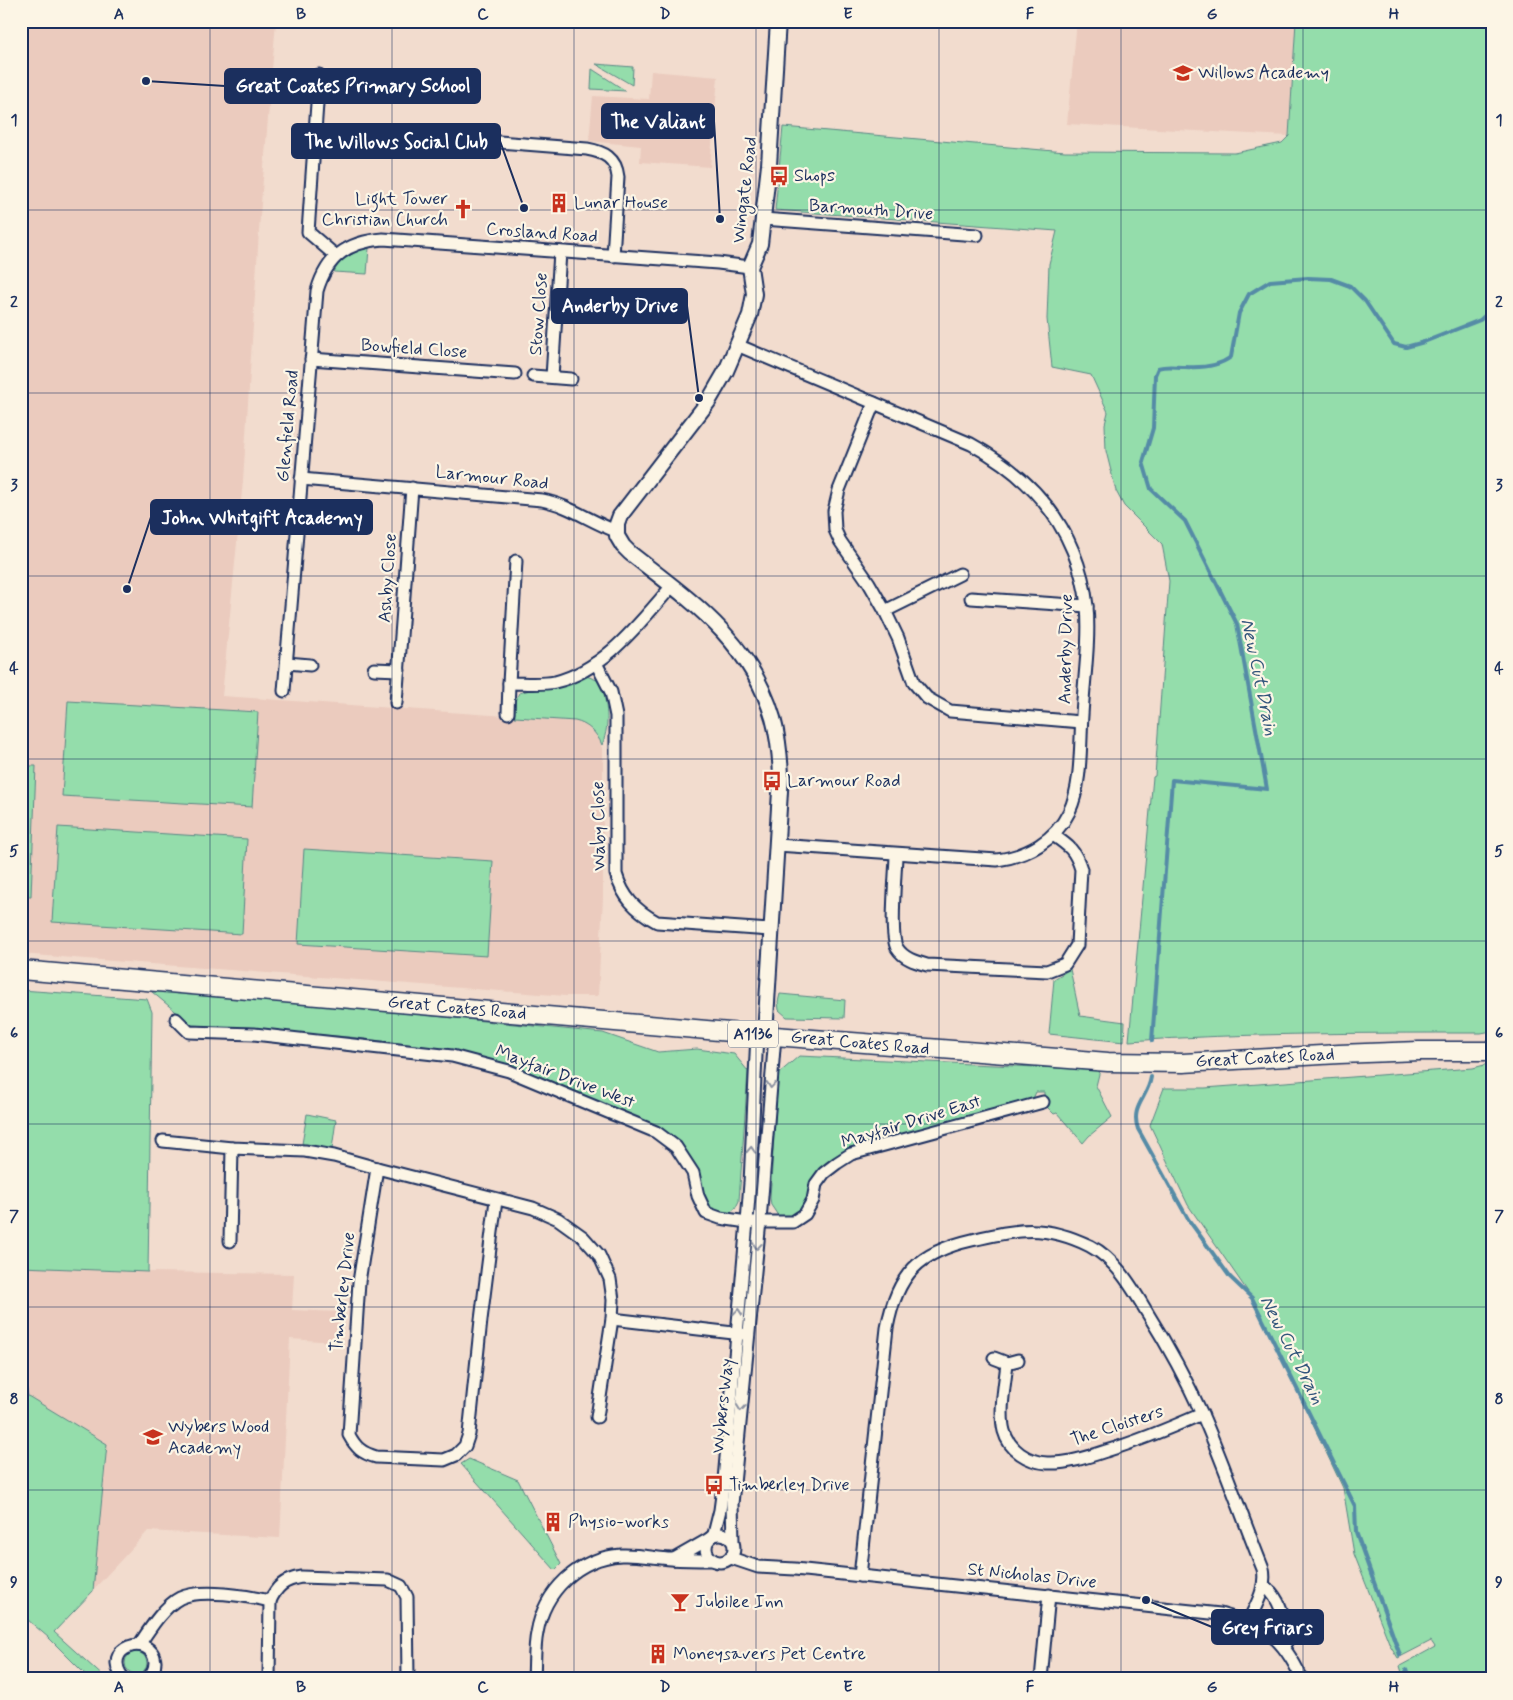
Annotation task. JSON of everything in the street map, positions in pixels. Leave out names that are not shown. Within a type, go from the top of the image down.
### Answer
[{"type":"main road","name":"Great Coates Road","points":[[21,970],[766,1035],[1082,1060],[1183,1063],[1379,1053],[1489,1051]]},
{"type":"street","name":"Wingate Road","points":[[616,531],[617,524],[625,507],[708,402],[726,371],[750,314],[754,294],[750,267],[760,244],[769,166],[778,21]]},
{"type":"street","points":[[319,75],[308,232],[336,256]]},
{"type":"street","points":[[499,142],[598,151],[606,154],[617,168],[618,186],[613,256]]},
{"type":"street","name":"Barmouth Drive","points":[[763,219],[976,235]]},
{"type":"street","name":"Crosland Road","points":[[336,256],[350,246],[383,239],[718,263],[750,267]]},
{"type":"street","name":"Stow Close","points":[[552,377],[560,252]]},
{"type":"street","name":"Glenfield Road","points":[[284,691],[317,291],[325,269],[336,256]]},
{"type":"street","name":"Anderby Drive","points":[[737,345],[971,444],[1006,465],[1044,500],[1065,532],[1079,568],[1087,606],[1087,646],[1077,788],[1074,801],[1063,823],[1040,846],[1001,860],[777,845]]},
{"type":"street","name":"Bowfield Close","points":[[311,360],[515,374]]},
{"type":"street","name":"Stow Close","points":[[533,376],[571,378]]},
{"type":"street","points":[[874,404],[839,490],[834,511],[835,530],[840,541],[869,583],[885,611],[898,638],[914,683],[926,698],[950,711],[1081,722]]},
{"type":"street","name":"Larmour Road","points":[[302,480],[528,498],[553,502],[579,513],[599,525],[616,531]]},
{"type":"street","name":"Ashby Close","points":[[396,704],[412,488]]},
{"type":"street","points":[[616,531],[623,546],[720,627],[747,662],[766,698],[777,737],[781,774],[770,930],[766,1035]]},
{"type":"street","points":[[508,713],[516,561]]},
{"type":"street","points":[[885,611],[960,574]]},
{"type":"street","points":[[509,683],[537,684],[555,682],[596,663],[623,640],[672,586]]},
{"type":"street","points":[[971,598],[1087,606]]},
{"type":"street","points":[[287,663],[310,666]]},
{"type":"street","name":"Waby Close","points":[[596,663],[611,692],[616,716],[616,874],[620,888],[642,914],[657,922],[770,930]]},
{"type":"street","points":[[374,669],[398,670]]},
{"type":"street","points":[[896,854],[893,931],[897,948],[909,959],[928,966],[1047,971],[1066,964],[1077,945],[1082,869],[1072,847],[1053,835]]},
{"type":"street","name":"Mayfair Drive West","points":[[176,1019],[189,1032],[254,1034],[452,1056],[509,1071],[656,1132],[676,1147],[693,1173],[698,1196],[706,1213],[720,1218],[747,1222]]},
{"type":"street","name":"Wybers Way","points":[[733,1540],[732,1504],[760,1221],[766,1035]]},
{"type":"street","name":"Wybers Way","points":[[712,1536],[720,1510],[724,1480],[736,1334],[766,1035]]},
{"type":"street","name":"Mayfair Drive East","points":[[760,1221],[793,1222],[805,1214],[813,1200],[816,1184],[824,1173],[852,1154],[1043,1102]]},
{"type":"street","points":[[163,1141],[232,1148],[305,1151],[334,1156],[532,1208],[558,1219],[583,1237],[599,1255],[610,1280],[613,1300],[612,1319],[597,1416]]},
{"type":"street","points":[[230,1241],[232,1148]]},
{"type":"street","name":"Timberley Drive","points":[[377,1168],[359,1282],[349,1435],[355,1446],[365,1454],[376,1457],[444,1460],[456,1455],[466,1446],[469,1434],[496,1200]]},
{"type":"street","points":[[747,1222],[760,1221]]},
{"type":"street","points":[[860,1576],[890,1313],[901,1283],[911,1270],[933,1253],[944,1248],[1011,1231],[1027,1230],[1062,1235],[1090,1246],[1112,1262],[1129,1282],[1172,1354],[1202,1414],[1263,1569],[1263,1586],[1248,1622]]},
{"type":"street","points":[[612,1319],[736,1334]]},
{"type":"street","name":"Wybers Way","points":[[736,1334],[748,1335]]},
{"type":"street","points":[[994,1358],[1007,1363],[1018,1360]]},
{"type":"street","name":"The Cloisters","points":[[1007,1363],[1002,1419],[1004,1432],[1012,1446],[1023,1456],[1034,1460],[1047,1463],[1081,1460],[1142,1440],[1202,1414]]},
{"type":"street","points":[[534,1679],[537,1633],[542,1615],[550,1597],[570,1574],[601,1560],[621,1555],[673,1559],[713,1560],[719,1562],[726,1561],[731,1558],[735,1549],[733,1540],[725,1533],[712,1536],[673,1559]]},
{"type":"street","points":[[712,1536],[706,1544],[706,1550],[713,1560]]},
{"type":"street","name":"St Nicholas Drive","points":[[731,1558],[758,1567],[1220,1614],[1248,1622],[1266,1631],[1291,1656],[1302,1679]]},
{"type":"street","points":[[269,1679],[270,1601],[274,1591],[281,1583],[301,1577],[388,1580],[395,1582],[404,1589],[408,1602],[408,1679]]},
{"type":"street","points":[[1263,1586],[1269,1589],[1276,1598],[1290,1637],[1283,1646]]},
{"type":"street","points":[[139,1645],[153,1624],[172,1603],[180,1598],[189,1595],[246,1595],[270,1601]]},
{"type":"street","points":[[1041,1679],[1049,1596]]},
{"type":"street","points":[[124,1679],[118,1671],[117,1661],[120,1652],[127,1646],[139,1645],[147,1648],[153,1654],[155,1661],[150,1677],[146,1679]]},
{"type":"shaded area","points":[[21,21],[276,21],[260,216],[243,481],[222,696],[575,721],[582,723],[592,730],[599,738],[603,752],[603,898],[598,996],[566,996],[21,954]]},
{"type":"shaded area","name":"Willows Academy","points":[[1077,21],[1296,21],[1289,136],[1067,124]]},
{"type":"shaded area","points":[[651,71],[718,77],[710,167],[640,162],[641,146],[589,141],[593,96],[649,99]]},
{"type":"shaded area","name":"Wybers Wood Academy","points":[[21,1267],[149,1272],[294,1274],[292,1310],[339,1312],[335,1342],[290,1339],[280,1538],[148,1531],[54,1632],[21,1603]]},
{"type":"green space","points":[[1296,21],[1492,21],[1492,1031],[1481,1033],[1261,1035],[1129,1041],[1153,777],[1155,776],[1169,581],[1162,544],[1124,506],[1116,491],[1106,451],[1105,424],[1108,412],[1091,375],[1052,367],[1047,319],[1049,264],[1057,231],[775,210],[783,127],[1065,152],[1235,153],[1282,143],[1289,136]]},
{"type":"green space","points":[[596,64],[633,67],[632,85]]},
{"type":"green space","points":[[592,69],[626,91],[591,89]]},
{"type":"green space","points":[[369,248],[367,274],[334,272],[336,267],[348,256]]},
{"type":"green space","points":[[584,675],[602,682],[607,721],[602,745],[592,730],[580,722],[515,717],[515,701],[519,693]]},
{"type":"green space","points":[[68,701],[258,712],[252,807],[62,796]]},
{"type":"green space","points":[[21,766],[36,766],[31,896],[21,896]]},
{"type":"green space","points":[[58,827],[247,839],[242,934],[52,922]]},
{"type":"green space","points":[[304,849],[493,861],[487,956],[298,944]]},
{"type":"green space","points":[[1070,969],[1080,1016],[1125,1022],[1124,1042],[1049,1034],[1054,979]]},
{"type":"green space","points":[[146,987],[603,1033],[658,1052],[697,1049],[734,1054],[748,1071],[739,1201],[735,1209],[726,1215],[713,1214],[704,1200],[696,1167],[659,1129],[625,1113],[459,1053],[431,1047],[349,1037],[192,1025]]},
{"type":"green space","points":[[21,990],[147,999],[152,1012],[148,1272],[21,1267]]},
{"type":"green space","points":[[780,994],[845,1000],[844,1018],[787,1017],[779,1010]]},
{"type":"green space","points":[[799,1056],[1100,1070],[1096,1086],[1112,1117],[1083,1143],[1057,1113],[1054,1114],[1044,1104],[1044,1092],[1036,1092],[1031,1103],[1022,1107],[880,1139],[841,1152],[821,1172],[800,1216],[787,1219],[779,1217],[771,1205],[770,1198],[778,1074]]},
{"type":"green space","points":[[1492,1063],[1492,1679],[1404,1679],[1400,1666],[1435,1647],[1431,1641],[1398,1658],[1390,1645],[1354,1554],[1343,1488],[1255,1302],[1188,1205],[1150,1125],[1164,1088],[1205,1088],[1473,1068]]},
{"type":"green space","points":[[307,1114],[336,1120],[332,1149],[302,1144]]},
{"type":"green space","points":[[21,1358],[28,1396],[107,1444],[93,1591],[54,1632],[106,1679],[90,1679],[49,1638],[21,1614]]},
{"type":"green space","points":[[469,1459],[518,1480],[561,1564],[555,1570],[461,1464]]},
{"type":"green space","points":[[136,1652],[144,1655],[147,1663],[144,1671],[136,1674],[128,1671],[125,1663],[128,1655]]},
{"type":"waterway","name":"New Cut Drain","points":[[1152,1041],[1172,780],[1267,789],[1237,624],[1185,521],[1151,489],[1143,462],[1153,428],[1155,375],[1158,368],[1168,366],[1203,367],[1231,357],[1239,313],[1249,294],[1270,281],[1308,278],[1331,279],[1350,286],[1365,301],[1394,344],[1406,347],[1480,320],[1489,312],[1492,279]]},
{"type":"waterway","name":"New Cut Drain","points":[[1151,1077],[1147,1091],[1136,1114],[1138,1129],[1188,1219],[1230,1277],[1252,1298],[1355,1506],[1356,1532],[1400,1655]]},
{"type":"waterway","name":"New Cut Drain","points":[[1406,1670],[1409,1679]]},
{"type":"place","name":"Willows Academy","points":[[1183,73]]},
{"type":"place","name":"Great Coates Primary School","points":[[146,81]]},
{"type":"place","name":"Shops","points":[[779,176]]},
{"type":"place","name":"Lunar House","points":[[559,203]]},
{"type":"place","name":"The Willows Social Club","points":[[524,208]]},
{"type":"place","name":"Light Tower Christian Church","points":[[463,209]]},
{"type":"place","name":"The Valiant","points":[[720,219]]},
{"type":"place","name":"Anderby Drive","points":[[699,398]]},
{"type":"place","name":"John Whitgift Academy","points":[[127,589]]},
{"type":"place","name":"Larmour Road","points":[[772,781]]},
{"type":"place","name":"Wybers Wood Academy","points":[[153,1437]]},
{"type":"place","name":"Timberley Drive","points":[[714,1485]]},
{"type":"place","name":"Physio-works","points":[[553,1522]]},
{"type":"place","name":"Grey Friars","points":[[1146,1600]]},
{"type":"place","name":"Jubilee Inn","points":[[680,1602]]},
{"type":"place","name":"Moneysavers Pet Centre","points":[[658,1654]]}]
